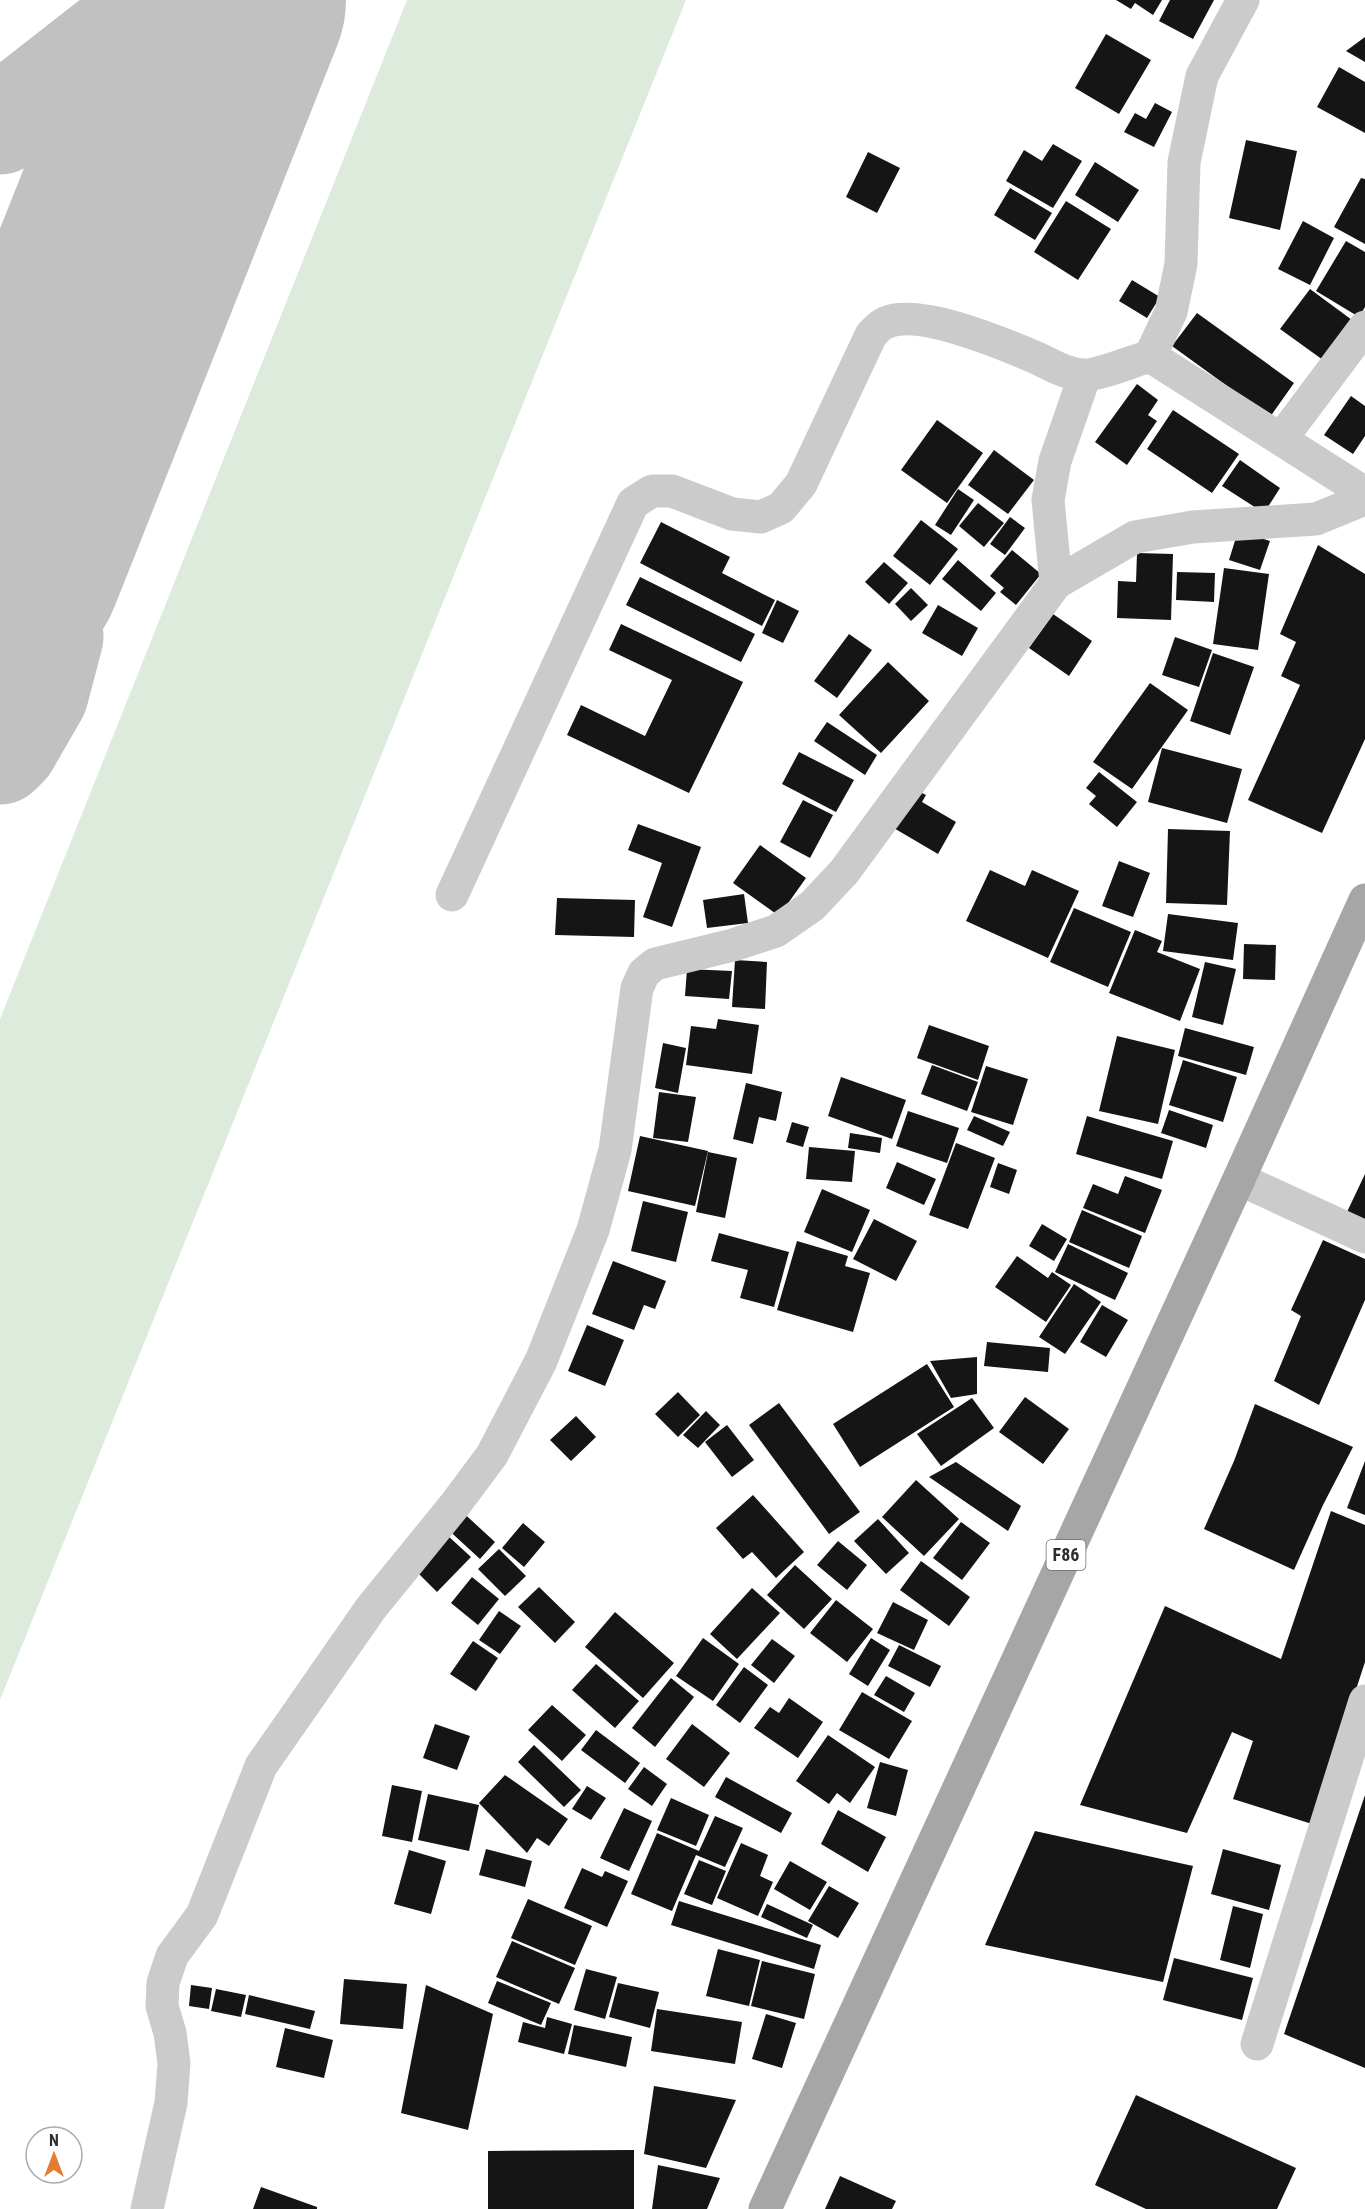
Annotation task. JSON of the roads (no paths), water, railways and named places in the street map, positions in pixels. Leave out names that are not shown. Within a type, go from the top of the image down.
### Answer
[{"type":"main road","name":"F86","points":[[765,2209],[1365,900]]},
{"type":"street","points":[[452,895],[633,503],[652,491],[672,491],[732,514],[761,517],[781,508],[801,484],[872,335],[884,323],[901,319],[920,320],[962,330],[1032,356],[1065,372],[1085,375],[1150,356],[1171,312],[1181,264],[1184,162],[1202,76],[1243,0]]},
{"type":"street","points":[[1281,439],[1365,327]]},
{"type":"street","points":[[1150,356],[1365,494]]},
{"type":"street","points":[[1056,584],[1048,500],[1055,461],[1085,375]]},
{"type":"street","points":[[147,2209],[171,2103],[174,2063],[170,2032],[162,2006],[163,1983],[172,1956],[202,1915],[261,1766],[371,1608],[454,1506],[492,1455],[541,1361],[593,1230],[615,1150],[637,988],[644,973],[655,964],[733,945],[776,931],[812,906],[844,872],[1056,584],[1135,537],[1193,527],[1316,519],[1365,499]]},
{"type":"street","points":[[1239,1179],[1365,1237]]},
{"type":"street","points":[[1257,2044],[1365,1701]]}]
